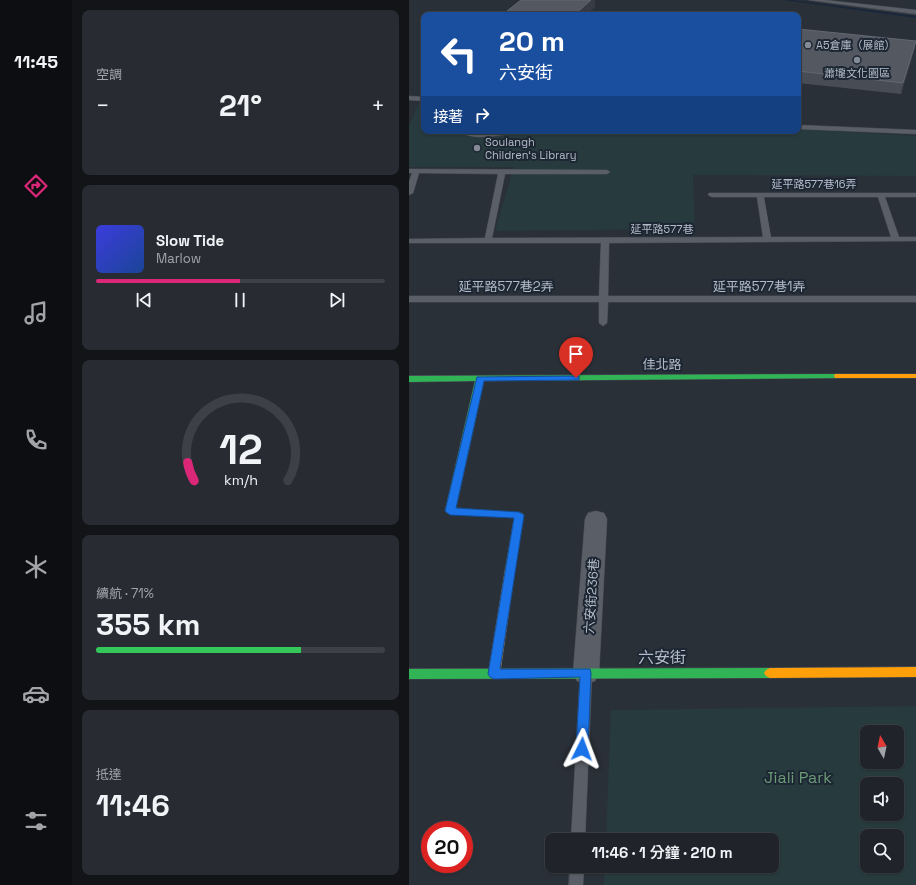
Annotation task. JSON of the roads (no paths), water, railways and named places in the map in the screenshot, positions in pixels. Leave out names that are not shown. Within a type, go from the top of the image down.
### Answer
[{"type":"street","name":"佳北路","points":[[409,379],[916,376]]},
{"type":"street","points":[[480,379],[450,511],[519,515],[494,674]]},
{"type":"street","name":"六安街236巷","points":[[586,673],[596,520]]},
{"type":"street","name":"六安街","points":[[409,674],[916,672]]},
{"type":"lane","points":[[812,0],[860,7],[916,12]]},
{"type":"lane","points":[[860,7],[869,0]]},
{"type":"lane","points":[[409,98],[421,100]]},
{"type":"lane","points":[[801,126],[916,132]]},
{"type":"lane","points":[[409,193],[413,171],[607,172]]},
{"type":"lane","points":[[488,241],[502,171]]},
{"type":"lane","name":"延平路577巷16弄","points":[[712,195],[916,195]]},
{"type":"lane","points":[[760,195],[767,239]]},
{"type":"lane","points":[[881,195],[896,239]]},
{"type":"lane","name":"延平路577巷","points":[[409,241],[916,239]]},
{"type":"lane","points":[[603,323],[605,240]]},
{"type":"lane","name":"延平路577巷2弄","points":[[409,299],[603,300]]},
{"type":"lane","name":"延平路577巷1弄","points":[[603,300],[916,299]]},
{"type":"lane","points":[[578,833],[586,673]]},
{"type":"lane","points":[[576,885],[577,873]]},
{"type":"waterway","points":[[785,0],[916,17]]},
{"type":"place","name":"A5倉庫（展館）","points":[[808,45]]},
{"type":"place","name":"蕭壠文化園區","points":[[857,60]]},
{"type":"place","name":"Soulangh Children‘s Library","points":[[477,148]]},
{"type":"park label","name":"Jiali Park","points":[[798,777]]}]
